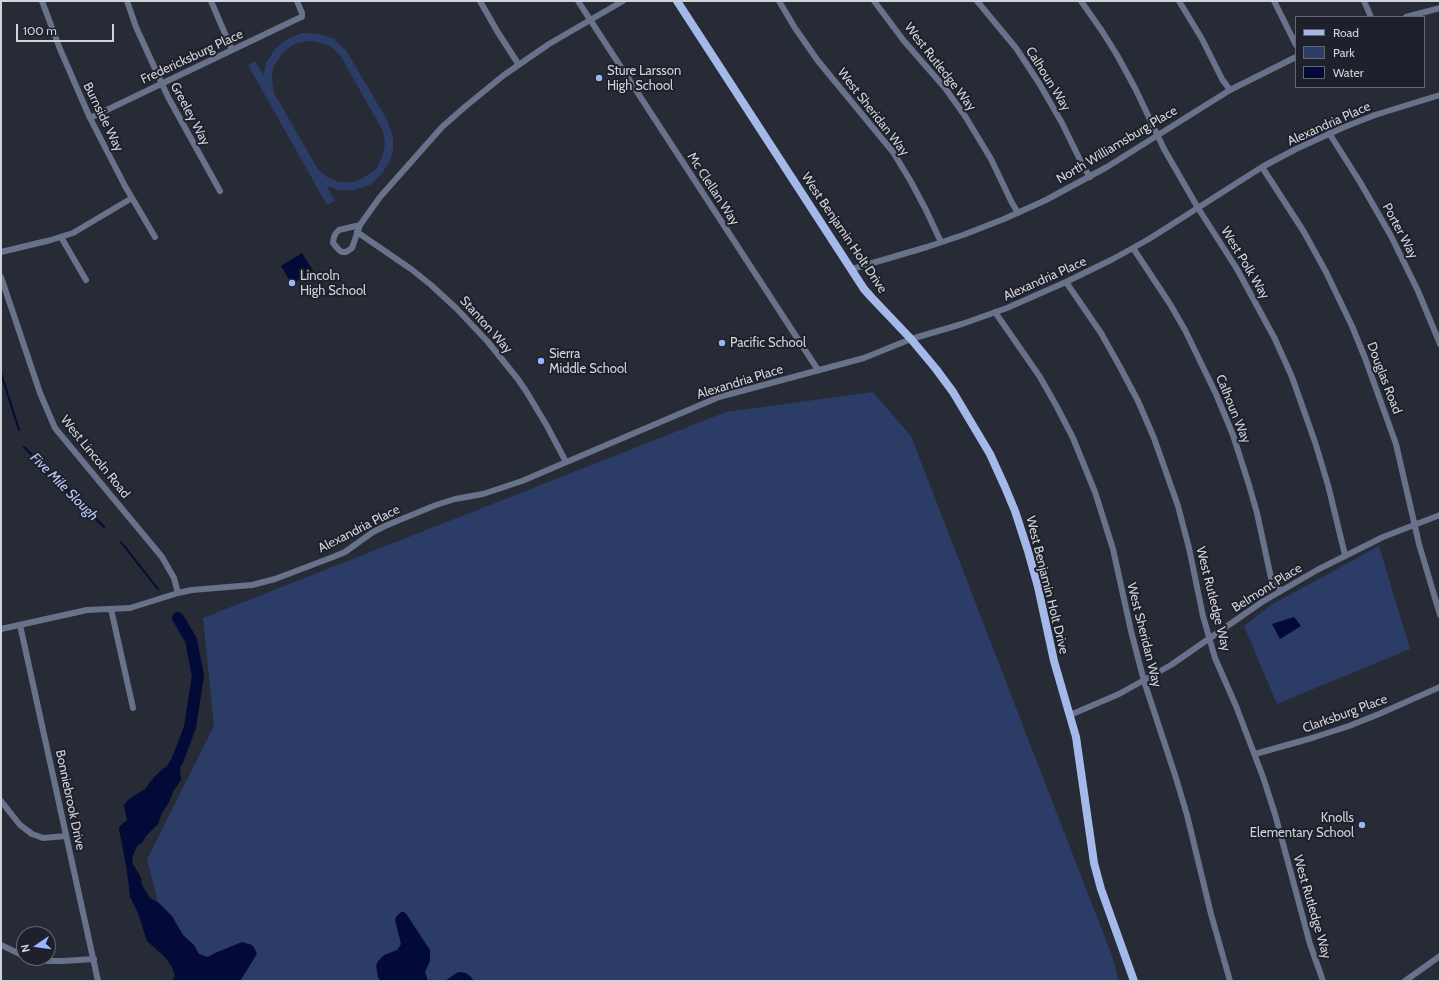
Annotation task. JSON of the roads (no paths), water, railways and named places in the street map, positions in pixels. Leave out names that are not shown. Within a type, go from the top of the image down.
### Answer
[{"type":"main road","name":"West Benjamin Holt Drive","points":[[677,1],[872,298],[936,369],[952,392],[986,447],[1005,487],[1015,511],[1028,551],[1038,587],[1054,661],[1076,737],[1096,870],[1101,889],[1134,981]]},
{"type":"street","name":"Burnside Way","points":[[42,1],[63,56],[90,118],[108,155],[154,237]]},
{"type":"street","name":"Greeley Way","points":[[127,1],[136,27],[161,84],[179,120],[220,191]]},
{"type":"street","points":[[211,1],[232,50]]},
{"type":"street","name":"Fredericksburg Place","points":[[90,118],[299,18],[302,15],[297,1]]},
{"type":"street","points":[[480,1],[497,31],[519,64]]},
{"type":"street","name":"Mc Clellan Way","points":[[578,1],[818,370]]},
{"type":"street","points":[[360,225],[339,230],[334,237],[333,244],[342,252],[352,248],[360,225],[380,197],[442,127],[466,106],[519,64],[590,19],[623,1]]},
{"type":"street","name":"West Sheridan Way","points":[[779,1],[795,28],[818,61],[893,152],[922,201],[941,242]]},
{"type":"street","name":"West Rutledge Way","points":[[874,1],[904,41],[945,88],[965,116],[991,159],[1018,213]]},
{"type":"street","name":"Calhoun Way","points":[[977,1],[1016,48],[1040,83],[1090,177]]},
{"type":"street","name":"West Polk Way","points":[[1081,1],[1117,55],[1198,208],[1237,269],[1258,306],[1292,377],[1315,442],[1328,485],[1345,555]]},
{"type":"street","points":[[1179,1],[1202,39],[1222,79],[1230,90]]},
{"type":"street","points":[[1274,1],[1295,43]]},
{"type":"street","points":[[1364,1],[1372,16]]},
{"type":"street","points":[[1410,16],[1440,8]]},
{"type":"street","name":"North Williamsburg Place","points":[[852,269],[941,242],[1018,213],[1090,177],[1230,90],[1295,58]]},
{"type":"street","name":"Alexandria Place","points":[[1,629],[87,610],[130,608],[192,590],[252,585],[275,579],[345,552],[373,532],[436,505],[505,487],[719,397],[864,358],[910,339],[996,312],[1066,282],[1133,248],[1262,167],[1296,149],[1329,133],[1375,115],[1440,95]]},
{"type":"street","name":"Porter Way","points":[[1329,133],[1360,182],[1391,236],[1418,291],[1440,344]]},
{"type":"street","name":"Douglas Road","points":[[1262,167],[1304,232],[1326,272],[1355,332],[1391,429],[1405,479],[1419,544],[1440,614]]},
{"type":"street","points":[[1,252],[73,233],[132,198]]},
{"type":"street","name":"Stanton Way","points":[[357,232],[431,285],[457,309],[488,342],[526,391],[566,462]]},
{"type":"street","points":[[61,237],[86,280]]},
{"type":"street","name":"Calhoun Way","points":[[1133,248],[1157,283],[1181,324],[1216,394],[1233,435],[1249,484],[1259,520],[1271,578],[1280,591]]},
{"type":"street","name":"West Lincoln Road","points":[[1,277],[41,397],[55,428],[59,435],[162,557],[174,578],[178,593]]},
{"type":"street","name":"West Rutledge Way","points":[[1066,282],[1101,333],[1138,401],[1154,438],[1178,506],[1209,639],[1215,658],[1255,754],[1275,814],[1302,915],[1323,981]]},
{"type":"street","name":"West Sheridan Way","points":[[996,312],[1040,377],[1057,407],[1084,464],[1102,511],[1113,550],[1130,631],[1144,681],[1187,815],[1211,914],[1230,981]]},
{"type":"street","name":"Belmont Place","points":[[1070,715],[1106,700],[1144,681],[1171,665],[1280,591],[1317,570],[1345,555],[1383,538],[1440,515]]},
{"type":"street","points":[[111,609],[133,708]]},
{"type":"street","name":"Bonniebrook Drive","points":[[20,625],[98,981]]},
{"type":"street","name":"Clarksburg Place","points":[[1255,754],[1349,726],[1440,687]]},
{"type":"street","points":[[1,801],[20,826],[32,834],[43,838],[66,836]]},
{"type":"street","points":[[1,945],[16,952]]},
{"type":"street","points":[[1405,981],[1440,956]]},
{"type":"street","points":[[56,961],[94,959]]},
{"type":"water","points":[[302,253],[313,271],[292,284],[281,266]]},
{"type":"water","points":[[1294,617],[1301,626],[1280,639],[1272,624]]},
{"type":"water","points":[[178,764],[180,768],[181,780],[174,790],[158,824],[146,836],[142,843],[137,846],[132,858],[133,864],[141,878],[142,885],[150,898],[159,903],[172,916],[183,935],[194,945],[199,954],[208,957],[242,942],[252,945],[257,954],[240,981],[172,981],[175,976],[172,967],[165,957],[147,941],[138,913],[130,897],[119,829],[120,826],[127,820],[124,805],[130,798],[145,789],[154,777],[164,768]]},
{"type":"water","points":[[401,912],[404,912],[407,915],[430,950],[430,961],[425,972],[428,981],[380,981],[378,977],[376,966],[378,961],[384,955],[397,950],[401,944],[395,920]]},
{"type":"water","points":[[459,972],[466,973],[474,981],[445,981]]},
{"type":"waterway","name":"Five Mile Slough","points":[[1,373],[19,430]]},
{"type":"waterway","name":"Five Mile Slough","points":[[24,447],[104,527]]},
{"type":"waterway","name":"Five Mile Slough","points":[[121,542],[158,589]]},
{"type":"waterway","name":"Five Mile Slough","points":[[167,778],[178,759],[190,727],[198,676],[191,640],[178,618]]},
{"type":"place","name":"Sture Larsson High School","points":[[599,78]]},
{"type":"place","name":"Lincoln High School","points":[[292,283]]},
{"type":"place","name":"Pacific School","points":[[722,343]]},
{"type":"place","name":"Sierra Middle School","points":[[541,361]]},
{"type":"place","name":"Knolls Elementary School","points":[[1362,825]]}]
